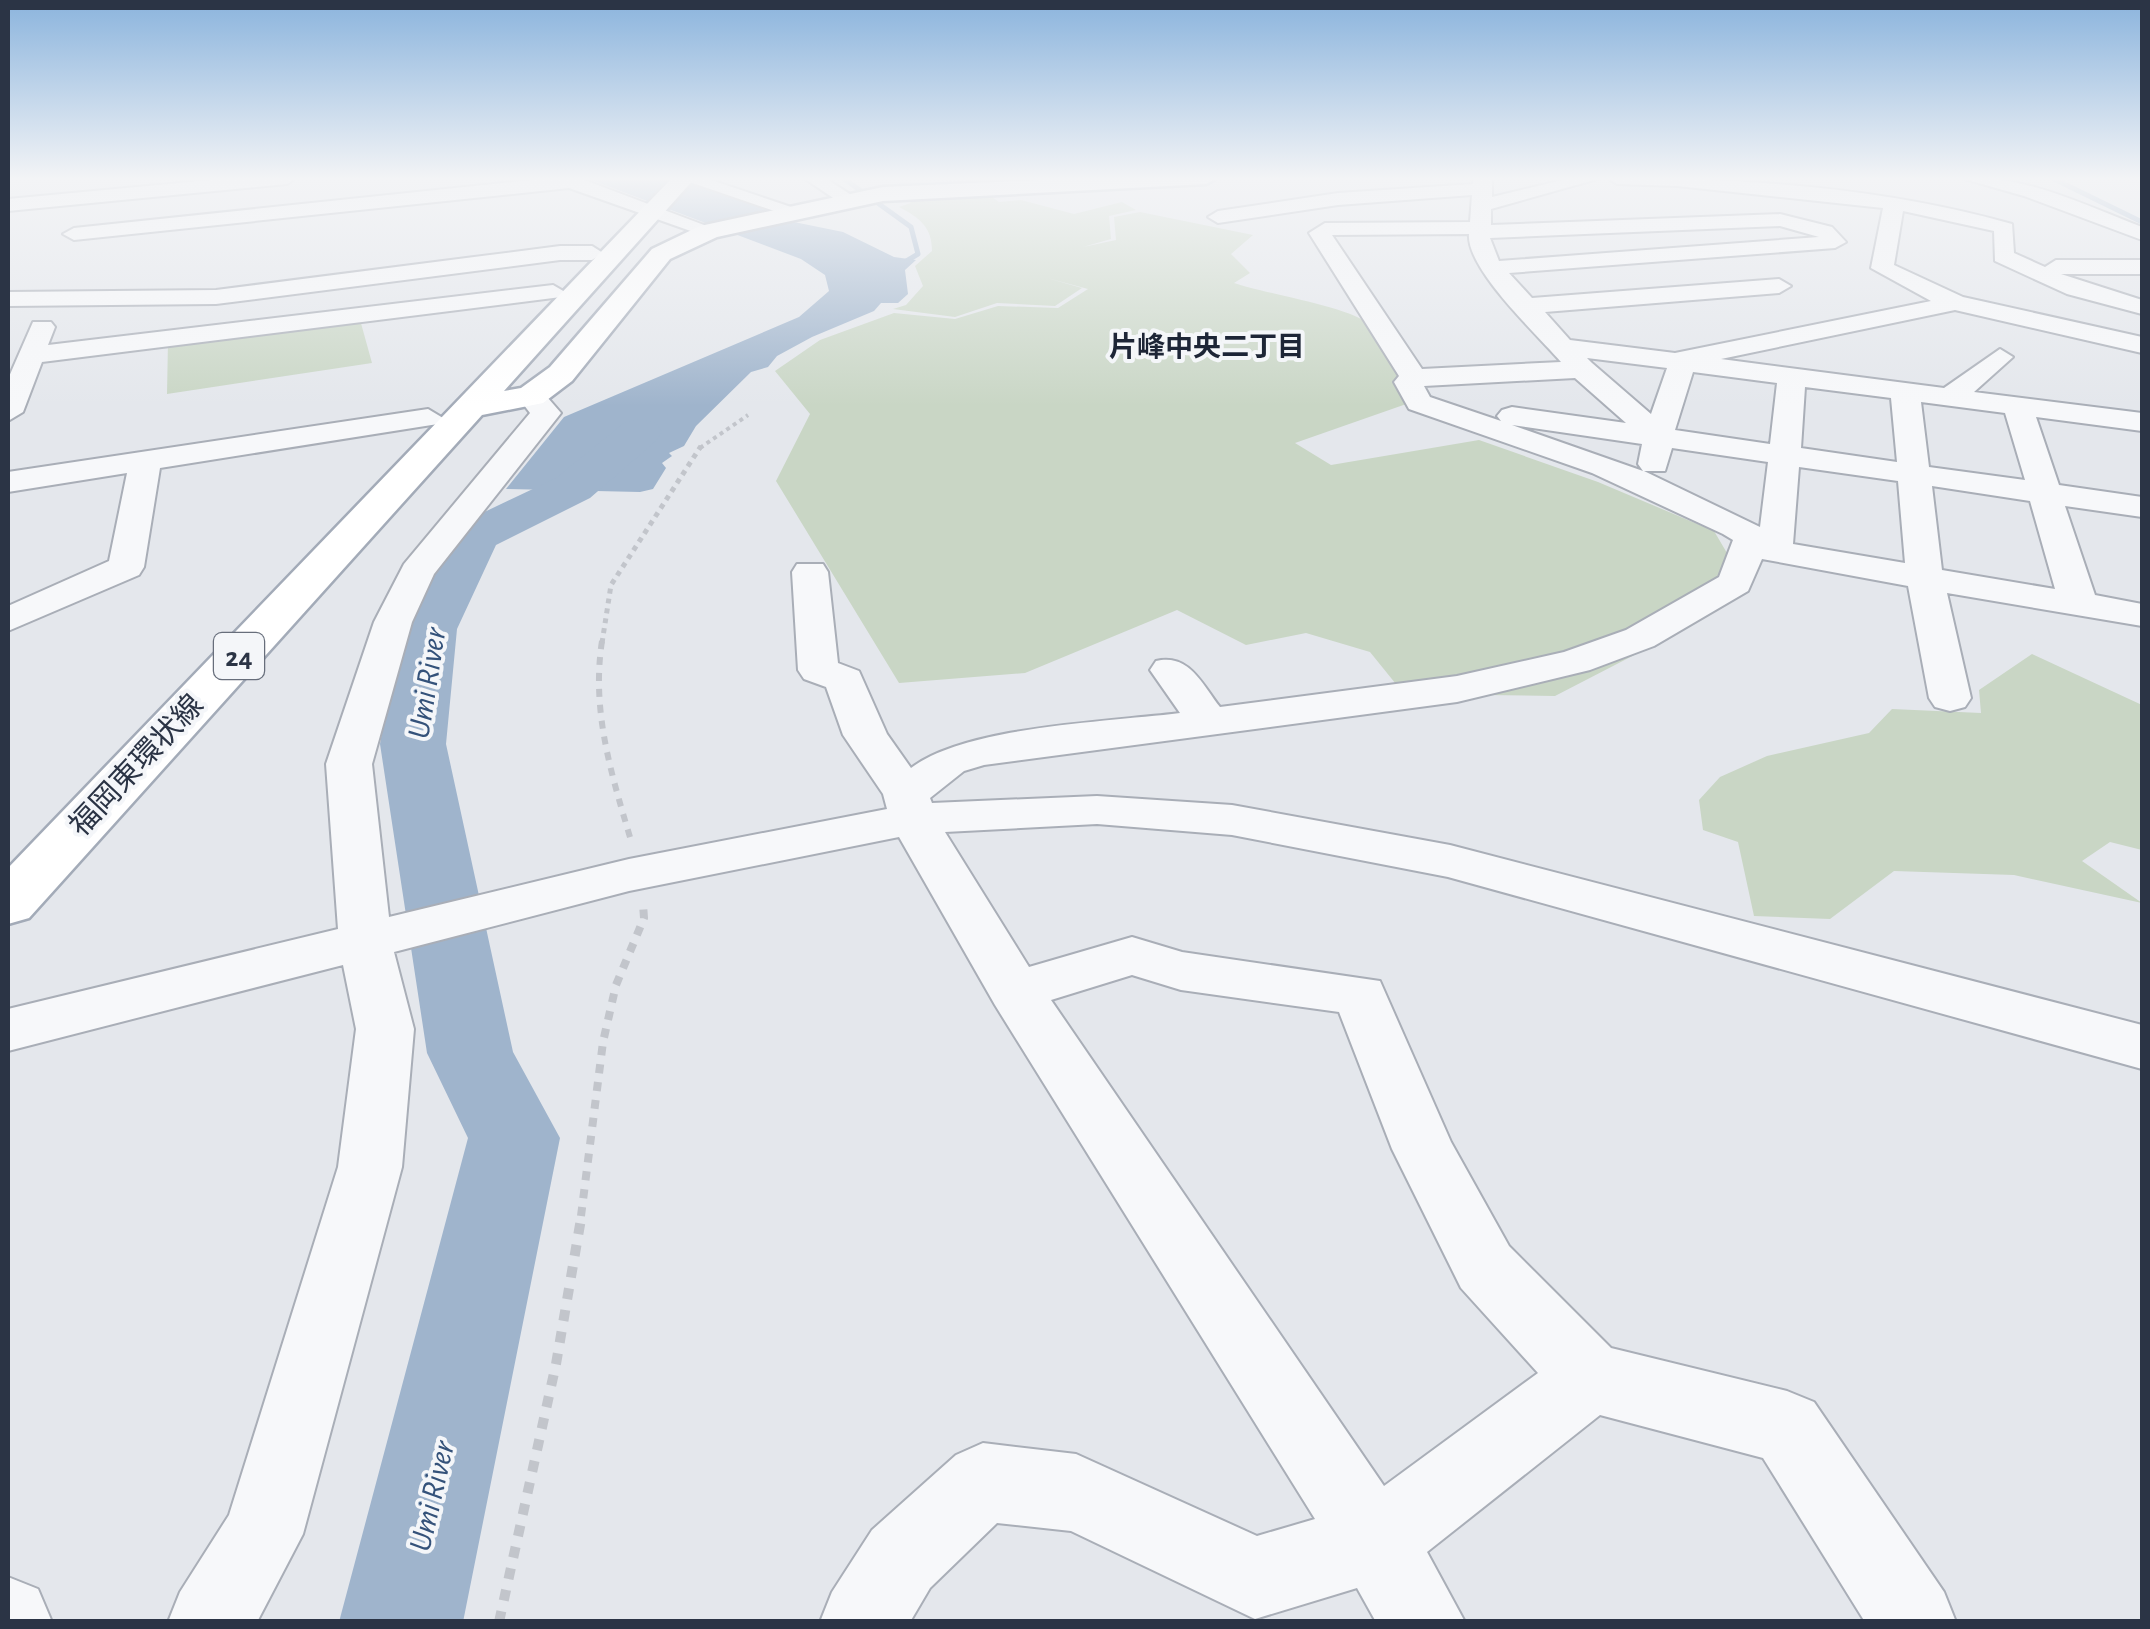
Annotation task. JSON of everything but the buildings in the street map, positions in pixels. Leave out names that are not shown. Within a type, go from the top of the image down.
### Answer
[{"type":"main road","name":"福岡東環状線","points":[[8,904],[591,254]]},
{"type":"main road","name":"福岡東環状線","points":[[8,848],[449,413],[602,254]]},
{"type":"main road","points":[[449,413],[531,396],[561,374],[661,254]]},
{"type":"street","points":[[8,298],[55,291],[172,300],[269,293],[553,254]]},
{"type":"street","points":[[1333,254],[1416,391],[1540,433],[1764,544],[1925,578],[2142,615]]},
{"type":"street","points":[[1484,254],[1573,358],[1658,436]]},
{"type":"street","points":[[1492,268],[1679,254]]},
{"type":"street","points":[[1527,306],[1787,290],[1710,254]]},
{"type":"street","points":[[1885,254],[1882,268],[1955,302],[2142,345]]},
{"type":"street","points":[[2003,254],[2074,289],[2142,307]]},
{"type":"street","points":[[2028,267],[2142,267]]},
{"type":"street","points":[[9,402],[32,356],[55,291]]},
{"type":"street","points":[[32,356],[553,292]]},
{"type":"street","points":[[1683,362],[1955,302]]},
{"type":"street","points":[[1828,308],[1861,322]]},
{"type":"street","points":[[8,334],[42,328]]},
{"type":"street","points":[[1956,398],[1955,394],[2000,356]]},
{"type":"street","points":[[1416,391],[1573,358],[1683,362],[2141,421]]},
{"type":"street","points":[[1650,486],[1658,436],[1683,362]]},
{"type":"street","points":[[910,806],[948,761],[982,752],[1457,689],[1576,661],[1640,638],[1735,583],[1764,544],[1786,454],[1792,377]]},
{"type":"street","points":[[1905,391],[1910,473],[1925,578],[1950,698]]},
{"type":"street","points":[[210,1622],[262,1534],[370,1167],[385,1029],[365,941],[349,764],[392,622],[417,572],[546,413],[531,396]]},
{"type":"street","points":[[2018,406],[2079,604]]},
{"type":"street","points":[[8,482],[449,413]]},
{"type":"street","points":[[1540,433],[1658,436],[2142,507]]},
{"type":"street","points":[[8,620],[126,568],[146,461]]},
{"type":"street","points":[[810,572],[818,670],[844,680],[865,735],[1015,991],[1276,1390],[1405,1519],[1422,1622]]},
{"type":"street","points":[[1170,670],[1209,722]]},
{"type":"street","points":[[8,1030],[910,806],[1097,810],[1299,830],[1450,861],[2142,1047]]},
{"type":"street","points":[[1015,991],[1132,956],[1180,970],[1360,995],[1423,1148],[1485,1267],[1590,1378],[1787,1428],[1914,1622]]},
{"type":"street","points":[[862,1622],[901,1559],[983,1482],[1076,1493],[1254,1578],[1405,1519],[1590,1378]]},
{"type":"path","points":[[500,1622],[556,1364],[586,1187],[603,1042],[616,985],[644,918],[605,750],[596,680],[611,585],[703,444],[748,415]]},
{"type":"green space","points":[[929,254],[1231,254],[1250,273],[1234,283],[1328,307],[1369,325],[1412,402],[1295,443],[1331,465],[1479,440],[1598,482],[1714,531],[1747,587],[1673,635],[1555,696],[1404,694],[1370,652],[1306,633],[1246,645],[1177,610],[1025,673],[899,683],[776,481],[810,414],[775,371],[820,340],[894,313],[955,319],[998,306],[1058,308],[1088,289],[1047,278],[1082,288],[1055,306],[997,303],[955,317],[893,309],[906,305],[923,286],[915,266]]},
{"type":"green space","points":[[359,316],[372,363],[167,394],[168,341]]},
{"type":"green space","points":[[2032,654],[2142,705],[2142,850],[2110,842],[2082,861],[2142,903],[2014,875],[1894,871],[1830,919],[1754,916],[1738,842],[1703,830],[1699,800],[1720,777],[1767,756],[1869,733],[1892,709],[1981,713],[1979,690]]},
{"type":"water","points":[[788,254],[888,254],[916,260],[905,270],[908,294],[898,303],[881,303],[874,311],[812,337],[777,356],[768,367],[751,372],[696,426],[684,446],[669,453],[672,456],[662,463],[666,468],[653,489],[506,489],[564,417],[799,317],[829,291],[825,275]]},
{"type":"waterway","points":[[898,266],[918,254]]},
{"type":"waterway","name":"Umi River","points":[[401,1622],[514,1138],[470,1053],[413,744],[428,629],[475,536],[573,488],[640,432]]},
{"type":"district","name":"片峰中央二丁目","points":[[1207,346]]}]
